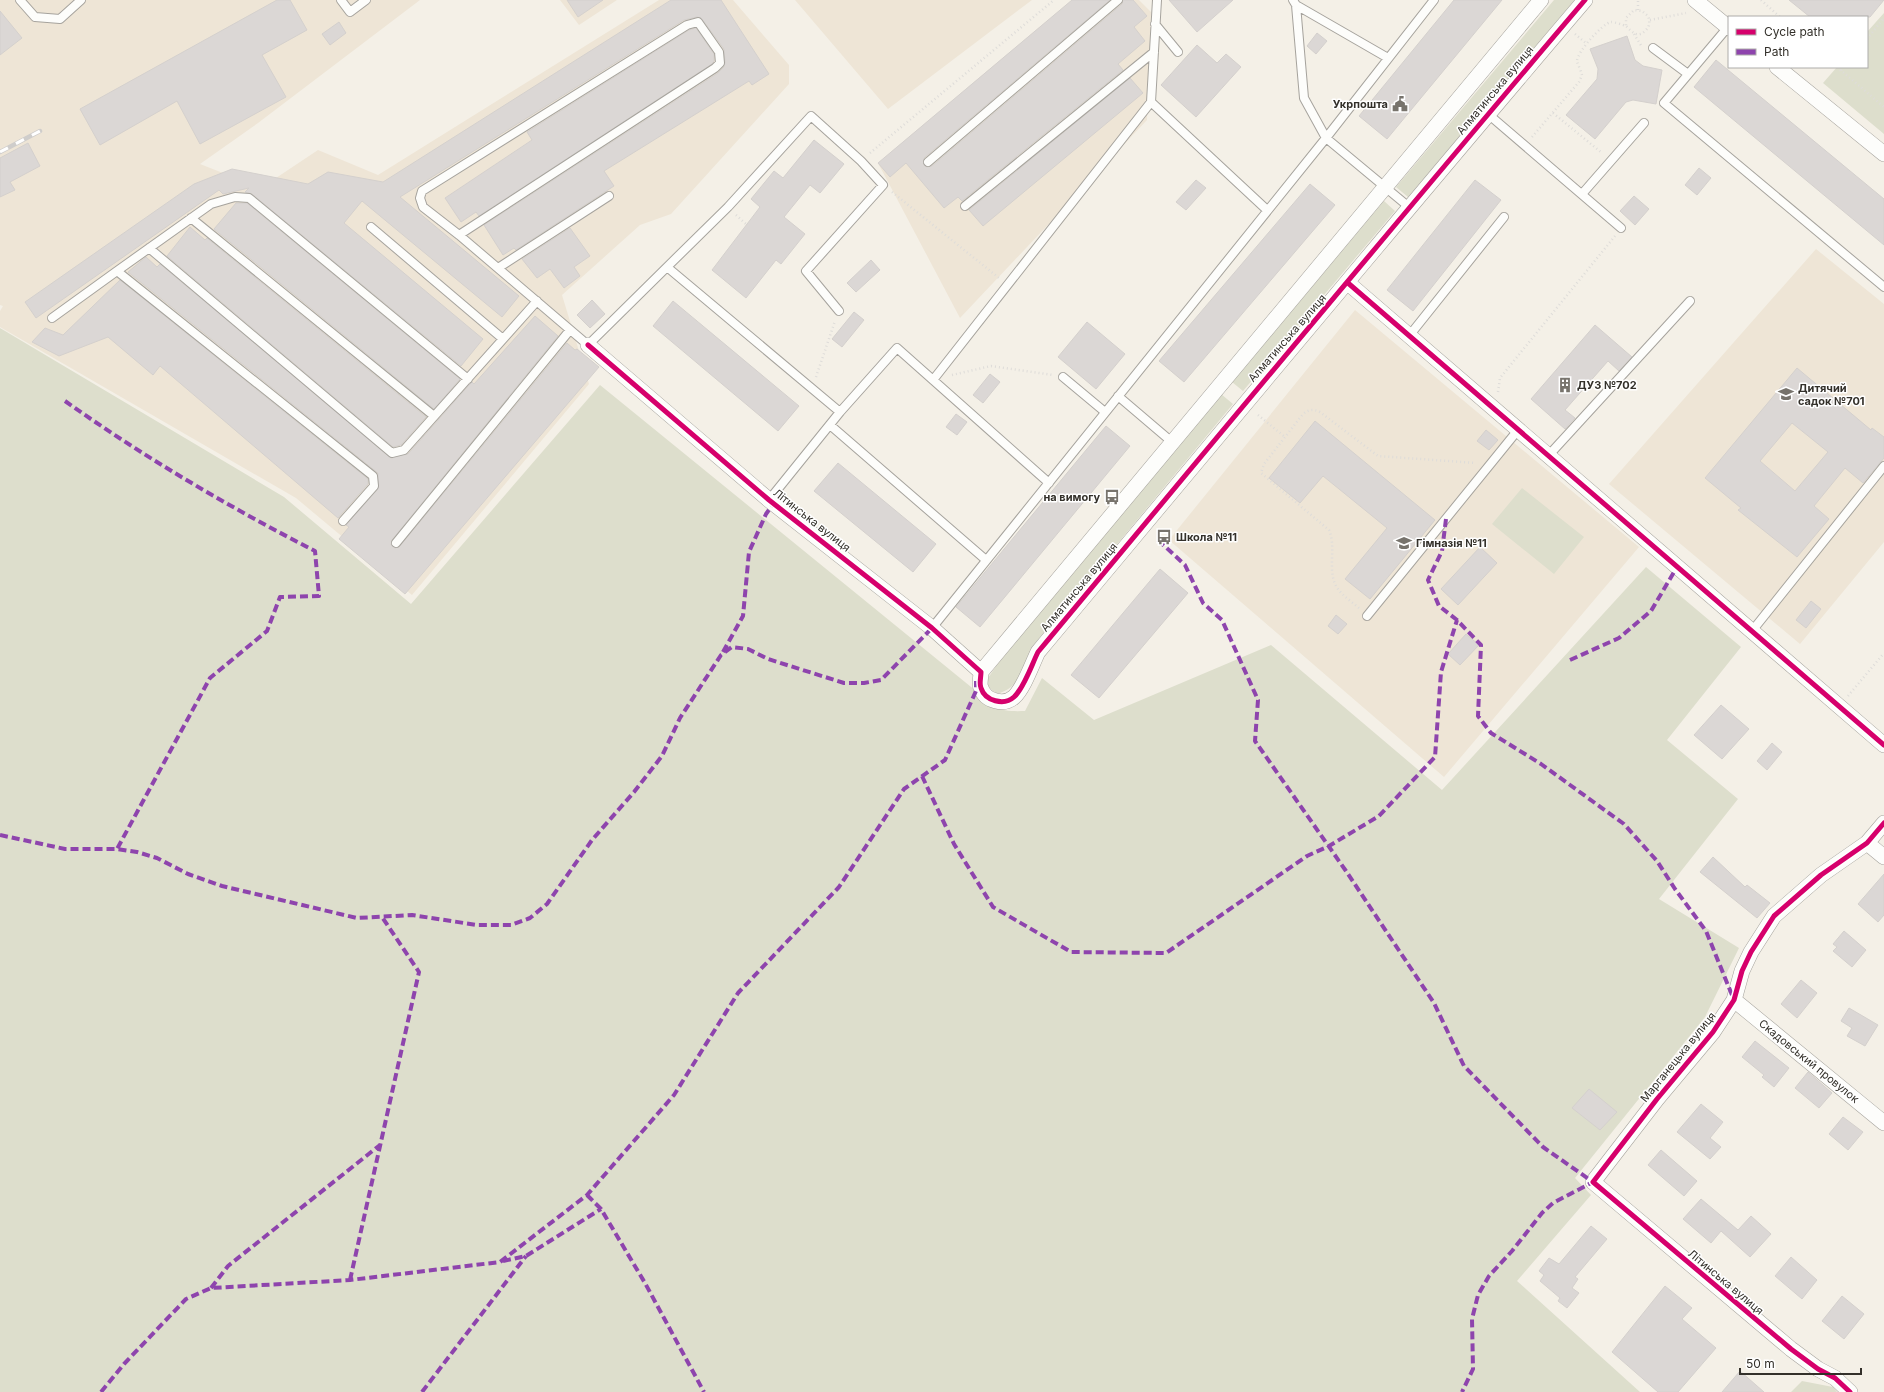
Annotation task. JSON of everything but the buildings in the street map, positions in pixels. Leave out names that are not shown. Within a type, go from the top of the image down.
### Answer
[{"type":"street","name":"Алматинська вулиця","points":[[1541,0],[981,672],[980,687],[984,695],[995,701],[1005,702],[1015,697],[1038,652],[1238,410],[1348,283],[1409,206],[1585,0]]},
{"type":"street","points":[[1694,6],[1728,27]]},
{"type":"street","points":[[1778,68],[1884,154]]},
{"type":"street","points":[[1348,283],[1884,745]]},
{"type":"street","name":"Літинська вулиця","points":[[588,345],[769,500],[932,628],[981,672]]},
{"type":"street","name":"Марганецька вулиця","points":[[1593,1182],[1657,1100],[1714,1032],[1734,1000],[1742,971],[1751,952],[1774,916],[1820,875],[1867,843],[1884,823]]},
{"type":"street","points":[[1867,843],[1884,857]]},
{"type":"street","name":"Скадовський провулок","points":[[1734,1000],[1884,1122]]},
{"type":"street","name":"Літинська вулиця","points":[[1593,1182],[1791,1349],[1818,1369],[1835,1378],[1850,1392]]},
{"type":"lane","points":[[20,0],[35,17],[60,19],[81,0]]},
{"type":"lane","points":[[341,0],[350,12],[366,0]]},
{"type":"lane","points":[[928,162],[1118,0]]},
{"type":"lane","points":[[933,380],[1151,102],[1157,0]]},
{"type":"lane","points":[[932,628],[1326,138],[1434,0]]},
{"type":"lane","points":[[1295,3],[1388,58]]},
{"type":"lane","points":[[1295,3],[1304,98],[1326,138],[1409,206]]},
{"type":"lane","points":[[459,234],[715,68],[720,63],[721,58],[702,26],[698,22],[687,25],[422,191],[420,198],[423,207],[459,234],[588,345],[728,207],[811,116],[861,161],[883,184],[806,271],[839,311]]},
{"type":"lane","points":[[1155,24],[1178,52]]},
{"type":"lane","points":[[1728,27],[1664,103],[1884,287]]},
{"type":"lane","points":[[1653,48],[1688,74]]},
{"type":"lane","points":[[965,206],[1154,52]]},
{"type":"lane","points":[[1151,102],[1267,210]]},
{"type":"lane","points":[[1488,114],[1621,228]]},
{"type":"lane","points":[[1582,194],[1644,123]]},
{"type":"lane","points":[[498,268],[609,196]]},
{"type":"lane","points":[[52,318],[211,204],[235,198],[250,198],[468,379]]},
{"type":"lane","points":[[1409,336],[1504,217]]},
{"type":"lane","points":[[191,218],[434,416]]},
{"type":"lane","points":[[371,227],[503,339]]},
{"type":"lane","points":[[149,248],[392,453],[404,450],[537,301]]},
{"type":"lane","points":[[667,267],[840,412]]},
{"type":"lane","points":[[117,271],[372,476],[375,481],[374,486],[343,521]]},
{"type":"lane","points":[[1548,456],[1690,301]]},
{"type":"lane","points":[[396,543],[570,330]]},
{"type":"lane","points":[[769,500],[840,412],[897,348],[1049,482]]},
{"type":"lane","points":[[1064,377],[1105,412]]},
{"type":"lane","points":[[1118,396],[1172,442]]},
{"type":"lane","points":[[830,425],[986,560]]},
{"type":"lane","points":[[1367,616],[1518,430]]},
{"type":"lane","points":[[1752,631],[1884,466]]},
{"type":"path","points":[[861,161],[1054,0]]},
{"type":"path","points":[[1638,0],[1638,10]]},
{"type":"path","points":[[1761,0],[1779,16]]},
{"type":"path","points":[[1650,20],[1694,6]]},
{"type":"path","points":[[1638,10],[1646,13],[1650,20],[1650,24],[1646,31],[1638,34],[1630,32],[1626,26],[1627,15],[1638,10]]},
{"type":"path","points":[[1868,38],[1884,18]]},
{"type":"path","points":[[1525,145],[1579,82],[1582,75],[1577,60],[1579,54],[1603,25],[1612,22],[1626,26]]},
{"type":"path","points":[[1575,34],[1587,44]]},
{"type":"path","points":[[1838,68],[1884,107]]},
{"type":"path","points":[[1553,113],[1611,161]]},
{"type":"path","points":[[883,184],[1008,285]]},
{"type":"path","points":[[1497,398],[1500,378],[1621,228]]},
{"type":"path","points":[[812,389],[839,311]]},
{"type":"path","points":[[933,380],[991,366],[1064,377]]},
{"type":"path","points":[[1367,616],[1337,588],[1333,573],[1332,537],[1329,530],[1261,473],[1264,464],[1303,414],[1308,410],[1320,412],[1378,456],[1490,464]]},
{"type":"path","points":[[1258,415],[1285,437]]},
{"type":"path","points":[[1847,698],[1884,653]]},
{"type":"shaded area","points":[[0,0],[420,0],[258,123],[200,164],[261,188],[318,150],[378,175],[659,0],[733,0],[789,65],[789,84],[671,214],[640,225],[562,295],[589,384],[412,595],[296,498],[0,327],[0,311],[3,306],[0,305]]},
{"type":"shaded area","points":[[560,0],[617,0],[579,25]]},
{"type":"shaded area","points":[[795,0],[1032,0],[888,109]]},
{"type":"shaded area","points":[[1072,0],[1139,0],[1151,12],[1147,120],[960,318],[878,163]]},
{"type":"shaded area","name":"Дитячий садок №701","points":[[1816,249],[1884,304],[1884,542],[1800,644],[1609,484]]},
{"type":"shaded area","name":"Гімназія №11","points":[[1355,310],[1639,547],[1444,777],[1169,540]]},
{"type":"green space","points":[[1554,0],[1575,0],[1408,197],[1396,187]]},
{"type":"green space","points":[[1884,13],[1884,134],[1823,83],[1836,68],[1868,68],[1868,31]]},
{"type":"green space","points":[[1384,201],[1395,211],[1243,391],[1232,382]]},
{"type":"green space","points":[[0,328],[284,497],[411,604],[600,385],[976,691],[992,706],[1003,710],[1025,711],[1042,678],[1094,720],[1271,645],[1442,790],[1646,567],[1741,647],[1667,740],[1738,799],[1659,899],[1739,948],[1705,1017],[1575,1178],[1591,1195],[1517,1281],[1640,1392],[0,1392]]},
{"type":"green space","points":[[1221,394],[1233,404],[1032,647],[1024,669],[1017,681],[1005,691],[997,694],[988,687],[988,678],[1018,634]]},
{"type":"green space","points":[[1522,488],[1584,537],[1554,574],[1492,524]]},
{"type":"green space","points":[[1802,1381],[1833,1387],[1837,1392],[1791,1392]]},
{"type":"railway","points":[[0,152],[40,131]]},
{"type":"marked path","points":[[65,401],[125,442],[187,480],[251,517],[315,551],[319,596],[280,597],[267,631],[210,678],[117,849]]},
{"type":"marked path","points":[[723,652],[743,616],[749,552],[766,514],[774,503]]},
{"type":"marked path","points":[[1446,519],[1442,551],[1428,580],[1439,606],[1457,620],[1481,645],[1478,716],[1491,733],[1541,764],[1624,824],[1657,861],[1675,889],[1706,931],[1734,1000]]},
{"type":"marked path","points":[[1158,540],[1185,565],[1203,603],[1222,620],[1258,700],[1255,741],[1346,871],[1434,1003],[1464,1066],[1543,1147],[1593,1182],[1553,1203],[1542,1213],[1512,1251],[1489,1276],[1478,1295],[1472,1319],[1473,1369],[1462,1392]]},
{"type":"marked path","points":[[1570,660],[1619,638],[1651,611],[1677,567]]},
{"type":"marked path","points":[[922,776],[954,844],[993,907],[1071,952],[1166,953],[1307,856],[1329,846],[1379,816],[1435,757],[1441,672],[1457,620]]},
{"type":"marked path","points":[[0,835],[65,849],[117,849],[137,852],[157,858],[188,874],[222,886],[357,918],[412,915],[477,925],[511,925],[530,918],[547,904],[592,840],[634,792],[662,756],[680,718],[721,655],[732,647],[748,649],[768,659],[844,683],[864,683],[881,680],[932,628]]},
{"type":"marked path","points":[[101,1392],[124,1364],[186,1299],[211,1288],[350,1280],[500,1262],[587,1195],[674,1095],[738,993],[839,887],[904,789],[945,760],[976,691],[976,681]]},
{"type":"marked path","points":[[350,1280],[419,972],[382,917]]},
{"type":"marked path","points":[[211,1288],[228,1266],[380,1145]]},
{"type":"marked path","points":[[587,1195],[601,1209],[645,1283],[704,1392]]},
{"type":"marked path","points":[[503,1261],[526,1256],[601,1209]]},
{"type":"marked path","points":[[422,1392],[526,1256]]},
{"type":"cycle path","points":[[588,345],[769,500],[932,628],[981,672],[980,686],[986,696],[1000,702],[1010,700],[1021,688],[1028,676],[1038,652],[1585,0]]},
{"type":"cycle path","points":[[1348,283],[1884,745]]},
{"type":"cycle path","points":[[1850,1392],[1835,1378],[1818,1369],[1791,1349],[1593,1182],[1657,1099],[1713,1032],[1734,1000],[1742,971],[1751,952],[1774,916],[1821,875],[1867,843],[1884,823]]},
{"type":"place","name":"Укрпошта","points":[[1400,104]]},
{"type":"place","name":"ДУЗ №702","points":[[1565,385]]},
{"type":"place","name":"Дитячий садок №701","points":[[1786,394]]},
{"type":"place","name":"на вимогу","points":[[1112,497]]},
{"type":"place","name":"Школа №11","points":[[1164,537]]},
{"type":"place","name":"Гімназія №11","points":[[1404,543]]}]
